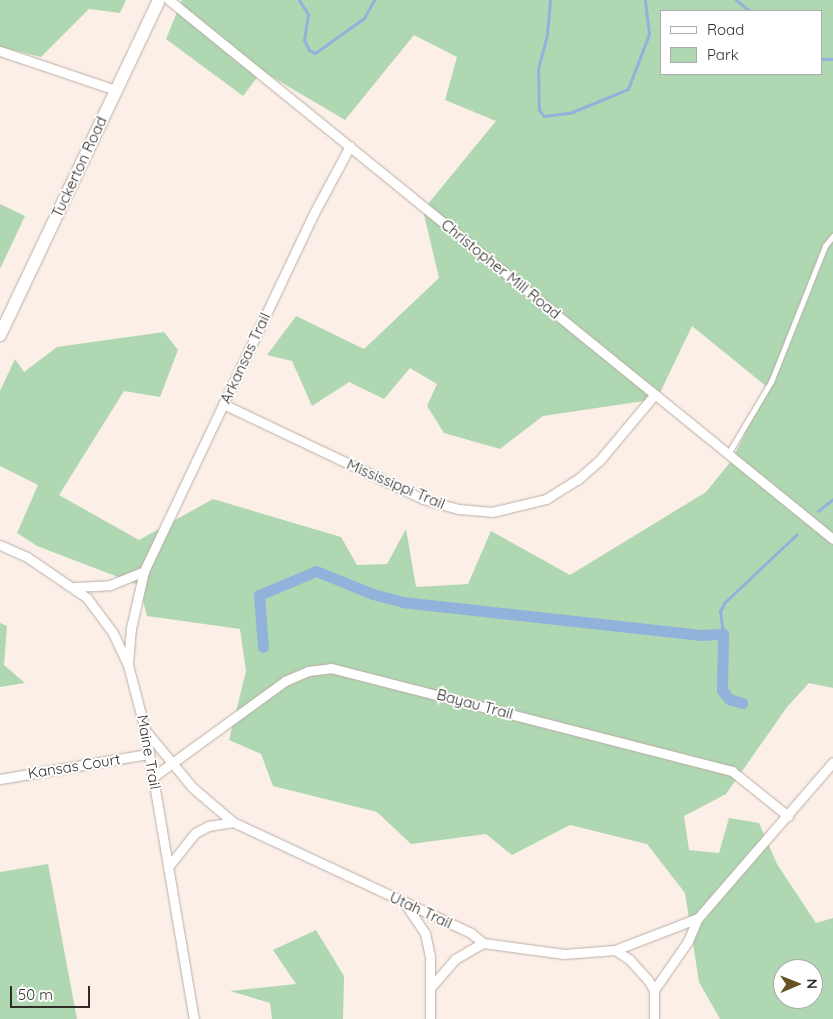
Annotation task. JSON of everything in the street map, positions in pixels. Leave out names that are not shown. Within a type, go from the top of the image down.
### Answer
[{"type":"main road","name":"Tuckerton Road","points":[[0,335],[159,0]]},
{"type":"street","name":"Christopher Mill Road","points":[[170,0],[833,538]]},
{"type":"street","points":[[0,51],[116,90]]},
{"type":"street","name":"Arkansas Trail","points":[[128,665],[132,628],[144,571],[350,146]]},
{"type":"street","name":"Mississippi Trail","points":[[224,404],[423,499],[458,509],[492,512],[546,500],[577,480],[599,461],[656,394]]},
{"type":"street","name":"Maine Trail","points":[[0,545],[75,588],[100,614],[128,665],[145,730],[194,1019]]},
{"type":"street","points":[[75,588],[110,585],[144,571]]},
{"type":"street","name":"Bayau Trail","points":[[172,764],[286,681],[308,671],[331,668],[732,771],[788,816]]},
{"type":"street","name":"Utah Trail","points":[[145,730],[193,788],[233,822],[471,933],[483,943],[564,954],[614,950],[698,918]]},
{"type":"street","name":"Kansas Court","points":[[0,778],[148,754]]},
{"type":"street","name":"Utah Trail","points":[[654,990],[688,940],[698,918],[833,762]]},
{"type":"street","points":[[153,777],[172,764]]},
{"type":"street","points":[[168,867],[195,832],[208,826],[233,822]]},
{"type":"street","points":[[405,902],[424,933],[430,956],[430,1019]]},
{"type":"street","points":[[430,988],[455,959],[483,943]]},
{"type":"street","points":[[614,950],[640,969],[654,990],[654,1019]]},
{"type":"lane","points":[[728,454],[771,382],[825,246],[833,236]]},
{"type":"green space","points":[[0,0],[126,0],[120,13],[89,9],[41,57],[0,47]]},
{"type":"green space","points":[[182,0],[833,0],[833,688],[809,683],[787,707],[726,794],[684,816],[689,850],[719,853],[729,818],[759,823],[777,864],[816,923],[833,918],[833,1019],[720,1019],[699,982],[685,893],[647,844],[570,825],[512,855],[486,834],[411,844],[377,812],[273,786],[261,754],[229,740],[246,671],[240,629],[147,616],[139,585],[37,546],[17,533],[38,485],[0,466],[0,391],[15,359],[24,372],[57,347],[164,332],[178,350],[160,397],[124,391],[59,495],[139,540],[213,499],[341,537],[357,565],[387,564],[406,529],[416,587],[468,584],[491,531],[570,575],[706,492],[732,460],[767,387],[692,326],[657,399],[543,416],[500,449],[444,433],[427,406],[437,384],[410,368],[384,399],[349,382],[312,406],[292,361],[267,355],[296,316],[364,349],[439,278],[423,210],[496,121],[445,100],[457,57],[414,35],[345,120],[262,71],[243,96],[166,39]]},
{"type":"green space","points":[[0,204],[25,216],[0,269]]},
{"type":"green space","points":[[0,623],[7,626],[4,665],[25,683],[0,687]]},
{"type":"green space","points":[[48,864],[77,1019],[0,1019],[0,872]]},
{"type":"green space","points":[[316,930],[344,976],[343,1019],[272,1019],[270,1003],[230,991],[296,984],[273,950]]},
{"type":"waterway","points":[[299,0],[308,14],[304,40],[309,50],[315,53],[364,18],[374,0]]},
{"type":"waterway","points":[[550,0],[547,35],[538,69],[539,110],[544,116],[570,113],[628,89],[649,34],[645,0]]},
{"type":"waterway","points":[[736,0],[749,10]]},
{"type":"waterway","points":[[823,59],[833,59]]},
{"type":"waterway","points":[[818,511],[833,499]]},
{"type":"waterway","points":[[723,634],[720,611],[724,603],[797,534]]},
{"type":"waterway","points":[[263,647],[259,595],[316,571],[373,594],[402,602],[701,635],[723,634],[722,690],[729,699],[742,703]]}]
